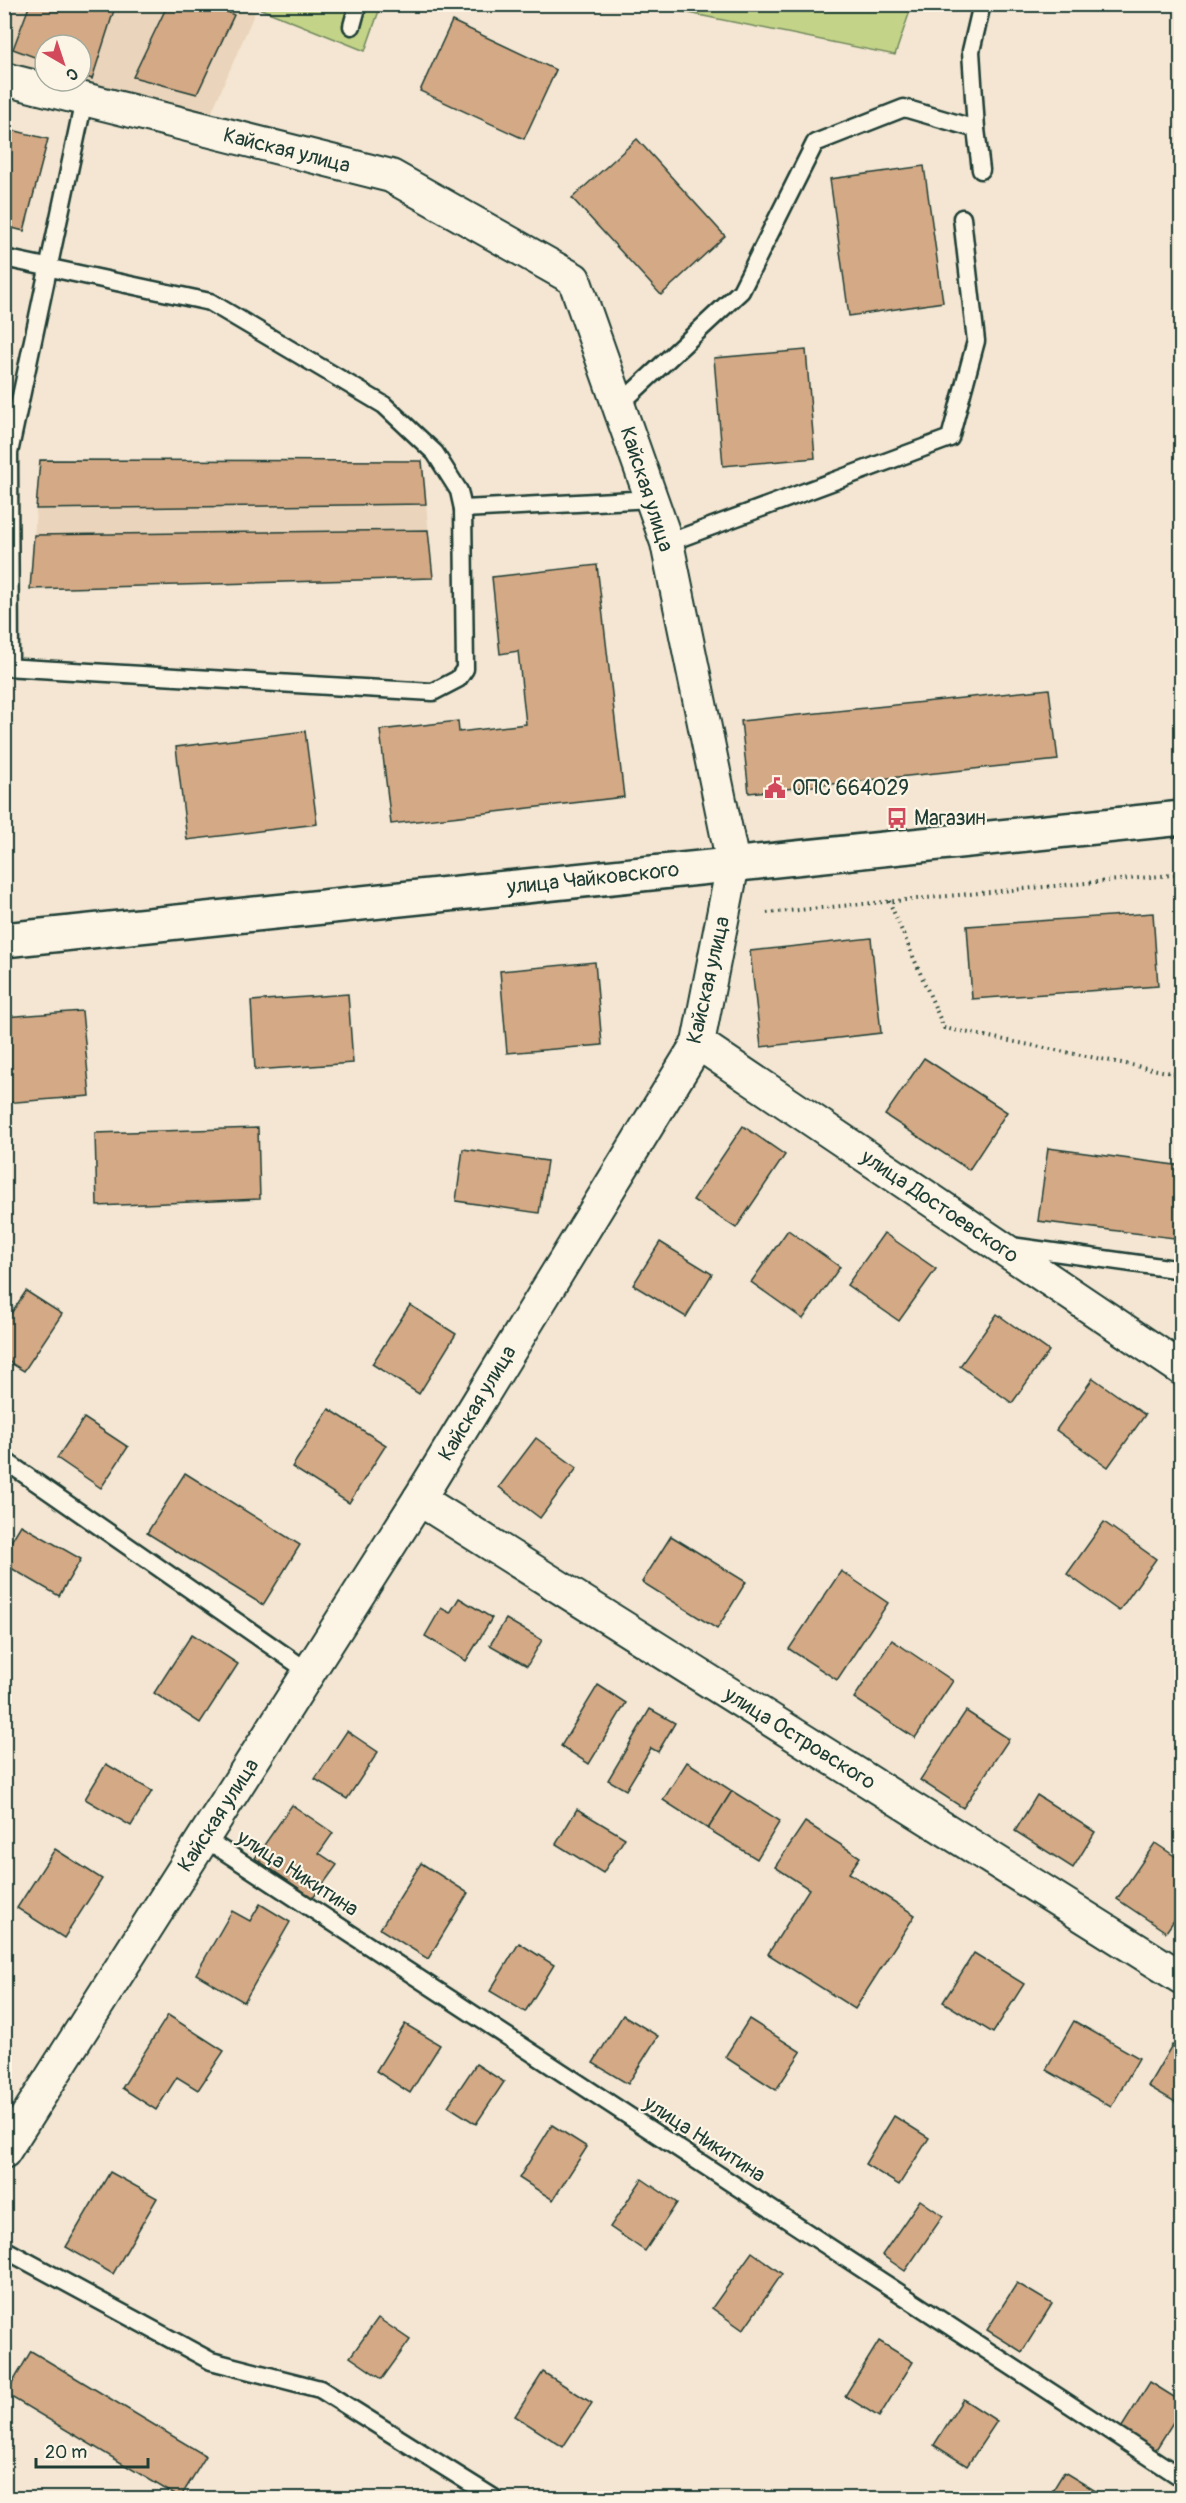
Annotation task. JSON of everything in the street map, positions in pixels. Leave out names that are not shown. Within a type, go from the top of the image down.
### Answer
[{"type":"street","name":"Кайская улица","points":[[4,79],[390,176],[574,279],[667,543],[733,864],[698,1043],[419,1499],[4,2152]]},
{"type":"street","name":"улица Чайковского","points":[[4,940],[1182,818]]},
{"type":"street","name":"улица Достоевского","points":[[698,1043],[1182,1369]]},
{"type":"street","name":"улица Островского","points":[[419,1499],[1182,1978]]},
{"type":"lane","points":[[352,26],[358,4]]},
{"type":"lane","points":[[981,170],[971,51],[982,4]]},
{"type":"lane","points":[[4,258],[50,267],[210,302],[384,405],[435,453],[459,491],[464,509],[465,669],[458,679],[433,692],[8,667],[9,453],[50,267],[84,100]]},
{"type":"lane","points":[[619,405],[741,291],[815,143],[904,108],[976,129]]},
{"type":"lane","points":[[667,543],[950,438],[976,341],[962,218]]},
{"type":"lane","points":[[464,509],[652,499]]},
{"type":"lane","points":[[995,1244],[1182,1270]]},
{"type":"lane","points":[[4,1460],[309,1672]]},
{"type":"lane","name":"улица Никитина","points":[[204,1838],[1182,2478]]},
{"type":"lane","points":[[4,2249],[211,2361],[320,2389],[494,2499]]},
{"type":"path","points":[[767,913],[1181,874],[1182,892]]},
{"type":"path","points":[[889,901],[944,1028],[1182,1075]]},
{"type":"shaded area","points":[[237,4],[255,12],[209,118],[93,86],[93,33],[33,33],[33,70],[5,62],[4,5]]},
{"type":"shaded area","points":[[40,460],[422,461],[433,578],[30,589]]},
{"type":"green space","points":[[251,5],[381,5],[365,51]]},
{"type":"green space","points":[[649,5],[912,5],[895,55]]},
{"type":"building","points":[[30,4],[116,4],[93,76],[93,33],[33,33],[33,56],[13,49]]},
{"type":"building","points":[[168,4],[210,4],[234,15],[197,94],[133,77]]},
{"type":"building","points":[[452,21],[556,70],[524,139],[420,91]]},
{"type":"building","points":[[4,128],[48,139],[24,231],[4,226]]},
{"type":"building","points":[[637,139],[725,236],[661,295],[572,198]]},
{"type":"building","points":[[924,166],[943,302],[849,316],[830,179]]},
{"type":"building","points":[[806,350],[815,458],[723,466],[714,358]]},
{"type":"building","points":[[40,460],[422,461],[426,504],[36,509]]},
{"type":"building","points":[[428,530],[433,578],[30,589],[34,535]]},
{"type":"building","points":[[597,565],[624,797],[391,824],[380,730],[458,721],[459,732],[526,724],[518,651],[500,654],[492,577]]},
{"type":"building","points":[[1049,689],[1058,760],[749,793],[741,721]]},
{"type":"building","points":[[305,731],[317,824],[187,840],[176,747]]},
{"type":"building","points":[[1153,913],[1158,986],[972,999],[967,926]]},
{"type":"building","points":[[871,938],[881,1033],[761,1047],[750,951]]},
{"type":"building","points":[[595,962],[602,1045],[507,1053],[500,971]]},
{"type":"building","points":[[348,994],[353,1063],[255,1070],[251,1001]]},
{"type":"building","points":[[82,1011],[90,1096],[4,1103],[4,1017]]},
{"type":"building","points":[[924,1058],[1007,1112],[969,1170],[885,1115]]},
{"type":"building","points":[[743,1126],[785,1155],[736,1228],[693,1200]]},
{"type":"building","points":[[258,1128],[260,1199],[97,1206],[95,1133]]},
{"type":"building","points":[[1048,1148],[1182,1166],[1182,1239],[1038,1221]]},
{"type":"building","points":[[463,1149],[547,1161],[539,1213],[456,1201]]},
{"type":"building","points":[[788,1230],[840,1267],[803,1319],[751,1282]]},
{"type":"building","points":[[884,1233],[936,1269],[899,1321],[847,1285]]},
{"type":"building","points":[[660,1242],[712,1274],[686,1317],[633,1285]]},
{"type":"building","points":[[26,1291],[62,1314],[24,1371],[4,1359],[4,1324]]},
{"type":"building","points":[[410,1305],[456,1334],[419,1394],[372,1364]]},
{"type":"building","points":[[997,1314],[1049,1351],[1012,1403],[960,1366]]},
{"type":"building","points":[[1093,1378],[1145,1415],[1108,1467],[1056,1430]]},
{"type":"building","points":[[329,1409],[386,1445],[349,1503],[292,1467]]},
{"type":"building","points":[[84,1418],[128,1447],[101,1488],[57,1458]]},
{"type":"building","points":[[536,1438],[577,1468],[540,1518],[499,1487]]},
{"type":"building","points":[[185,1473],[300,1545],[263,1605],[147,1533]]},
{"type":"building","points":[[1104,1522],[1156,1559],[1119,1611],[1067,1574]]},
{"type":"building","points":[[21,1525],[81,1559],[59,1596],[4,1564],[4,1553]]},
{"type":"building","points":[[671,1536],[746,1582],[717,1629],[642,1582]]},
{"type":"building","points":[[841,1571],[888,1603],[837,1680],[789,1649]]},
{"type":"building","points":[[459,1598],[492,1618],[466,1661],[425,1636],[441,1608],[450,1613]]},
{"type":"building","points":[[506,1619],[542,1640],[527,1666],[490,1645]]},
{"type":"building","points":[[192,1634],[238,1664],[200,1723],[154,1693]]},
{"type":"building","points":[[892,1640],[953,1681],[915,1738],[854,1698]]},
{"type":"building","points":[[598,1685],[626,1703],[589,1764],[561,1746]]},
{"type":"building","points":[[650,1709],[675,1723],[658,1752],[651,1748],[626,1790],[608,1780]]},
{"type":"building","points":[[966,1711],[1009,1739],[963,1808],[920,1780]]},
{"type":"building","points":[[347,1731],[378,1752],[347,1799],[315,1779]]},
{"type":"building","points":[[687,1762],[732,1791],[708,1829],[663,1800]]},
{"type":"building","points":[[106,1764],[152,1791],[131,1826],[85,1799]]},
{"type":"building","points":[[732,1791],[780,1821],[757,1859],[708,1829]]},
{"type":"building","points":[[1037,1795],[1095,1832],[1073,1868],[1015,1831]]},
{"type":"building","points":[[292,1805],[333,1833],[319,1853],[337,1865],[313,1898],[255,1858]]},
{"type":"building","points":[[577,1809],[625,1838],[603,1873],[556,1844]]},
{"type":"building","points":[[805,1822],[860,1857],[849,1873],[915,1915],[855,2009],[768,1954],[809,1889],[775,1867]]},
{"type":"building","points":[[1155,1843],[1182,1861],[1182,1909],[1166,1932],[1117,1899]]},
{"type":"building","points":[[55,1849],[102,1879],[64,1938],[17,1908]]},
{"type":"building","points":[[421,1863],[468,1893],[428,1959],[380,1929]]},
{"type":"building","points":[[260,1904],[290,1922],[244,2002],[196,1974],[232,1911],[250,1921]]},
{"type":"building","points":[[519,1943],[554,1965],[525,2012],[490,1991]]},
{"type":"building","points":[[974,1953],[1024,1984],[993,2033],[943,2002]]},
{"type":"building","points":[[168,2015],[224,2051],[198,2090],[177,2077],[156,2110],[122,2088]]},
{"type":"building","points":[[623,2015],[658,2036],[628,2084],[593,2063]]},
{"type":"building","points":[[749,2019],[801,2052],[776,2090],[725,2057]]},
{"type":"building","points":[[1074,2021],[1139,2058],[1111,2107],[1046,2070]]},
{"type":"building","points":[[405,2024],[440,2045],[410,2093],[376,2071]]},
{"type":"building","points":[[1172,2045],[1182,2051],[1182,2106],[1148,2086]]},
{"type":"building","points":[[476,2064],[504,2082],[476,2124],[448,2106]]},
{"type":"building","points":[[894,2116],[929,2138],[899,2185],[865,2164]]},
{"type":"building","points":[[552,2125],[587,2147],[553,2200],[519,2178]]},
{"type":"building","points":[[110,2172],[157,2198],[113,2274],[66,2247]]},
{"type":"building","points":[[642,2179],[677,2203],[645,2251],[610,2227]]},
{"type":"building","points":[[920,2200],[943,2216],[905,2271],[882,2255]]},
{"type":"building","points":[[752,2252],[782,2274],[743,2330],[712,2308]]},
{"type":"building","points":[[1017,2283],[1052,2304],[1022,2352],[987,2330]]},
{"type":"building","points":[[378,2318],[410,2340],[382,2379],[350,2357]]},
{"type":"building","points":[[879,2341],[913,2362],[879,2417],[845,2396]]},
{"type":"building","points":[[31,2351],[206,2456],[180,2498],[6,2394]]},
{"type":"building","points":[[543,2372],[592,2403],[563,2447],[515,2416]]},
{"type":"building","points":[[1150,2382],[1182,2402],[1182,2408],[1155,2451],[1120,2430]]},
{"type":"building","points":[[963,2399],[997,2421],[967,2466],[934,2445]]},
{"type":"building","points":[[1064,2472],[1099,2493],[1096,2498],[1048,2498]]},
{"type":"place","name":"ОПС 664029","points":[[775,788]]},
{"type":"place","name":"Магазин","points":[[897,818]]}]
